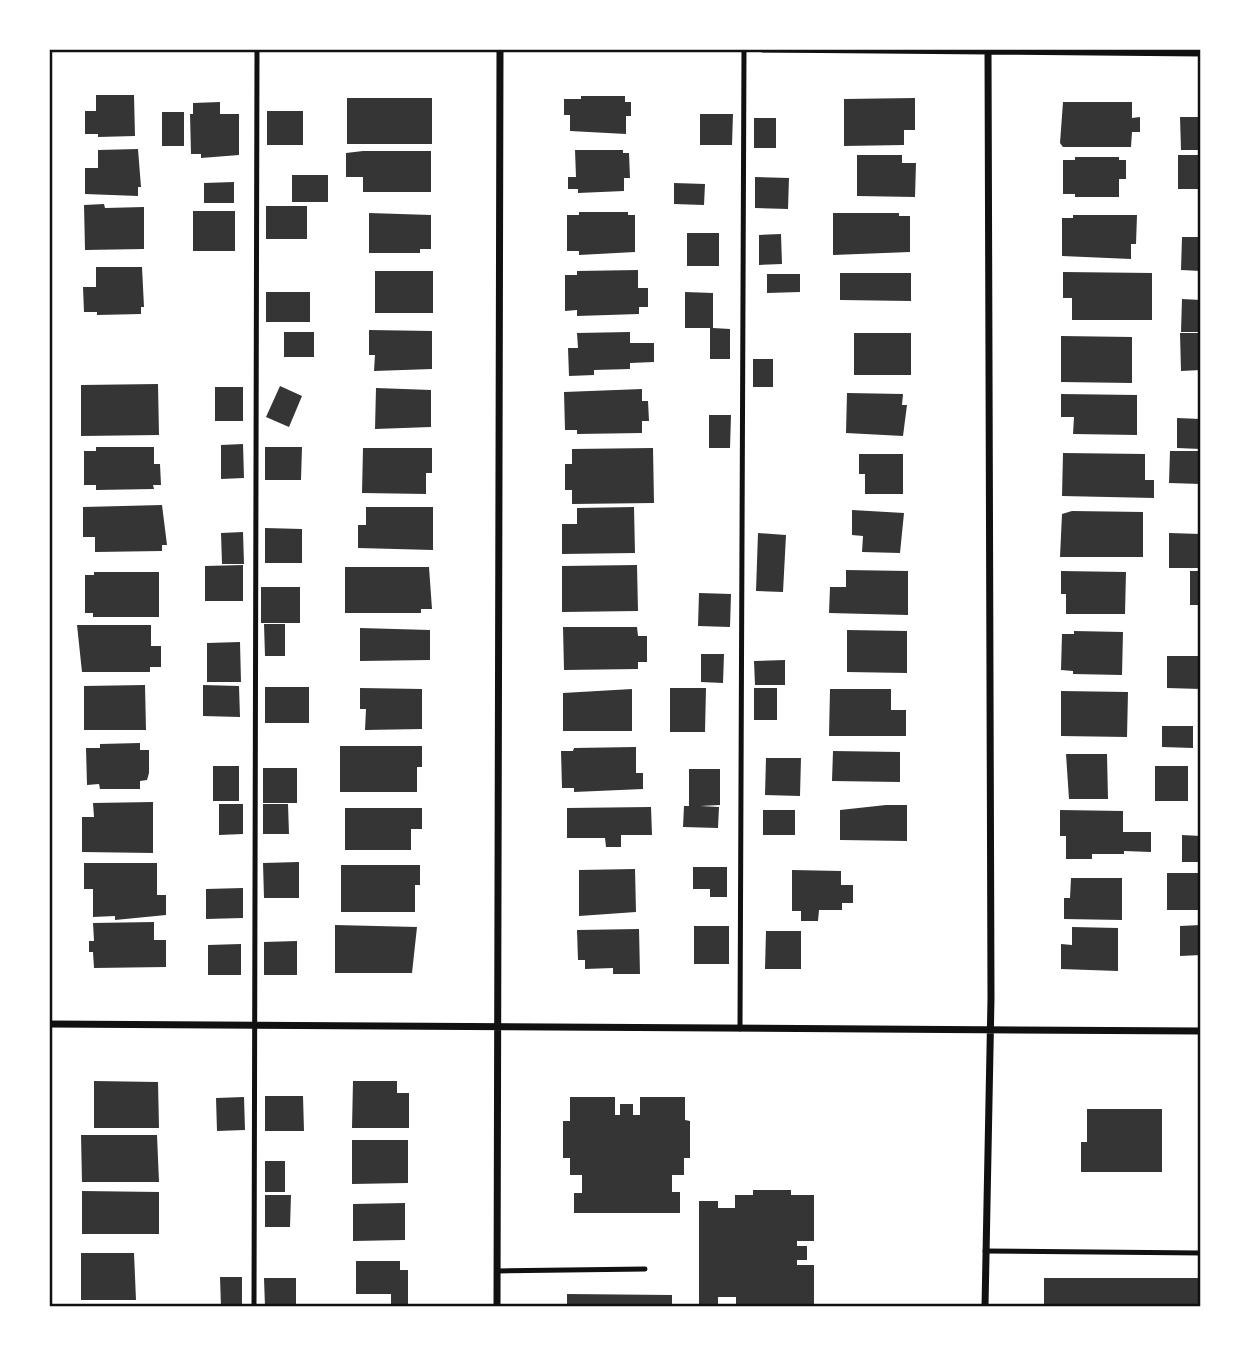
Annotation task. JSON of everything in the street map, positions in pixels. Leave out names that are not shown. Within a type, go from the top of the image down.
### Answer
[{"type":"street","points":[[497,1307],[500,49]]},
{"type":"street","points":[[764,49],[1201,53]]},
{"type":"street","points":[[985,1307],[990,1030],[988,50]]},
{"type":"street","points":[[49,1024],[1201,1031]]},
{"type":"lane","points":[[254,1307],[257,49]]},
{"type":"lane","points":[[740,1029],[744,49]]},
{"type":"lane","points":[[985,1251],[1201,1253]]},
{"type":"lane","points":[[497,1271],[645,1269]]},
{"type":"building","points":[[96,95],[134,95],[135,136],[98,137],[98,134],[85,134],[85,111],[96,111]]},
{"type":"building","points":[[581,96],[625,96],[625,102],[631,102],[631,116],[626,116],[626,134],[570,131],[570,115],[564,115],[564,99],[581,99]]},
{"type":"building","points":[[347,98],[432,98],[432,144],[347,144]]},
{"type":"building","points":[[915,98],[915,130],[904,130],[904,145],[844,146],[844,99]]},
{"type":"building","points":[[220,102],[220,114],[239,114],[239,155],[201,158],[201,154],[191,154],[190,114],[193,114],[193,103]]},
{"type":"building","points":[[1063,102],[1132,102],[1132,118],[1140,117],[1140,132],[1132,132],[1131,147],[1063,147],[1060,143]]},
{"type":"building","points":[[267,111],[303,111],[303,145],[267,145]]},
{"type":"building","points":[[162,112],[184,112],[184,146],[162,146]]},
{"type":"building","points":[[700,114],[733,114],[732,145],[700,145]]},
{"type":"building","points":[[1180,117],[1201,117],[1201,150],[1181,150]]},
{"type":"building","points":[[754,118],[776,118],[776,148],[754,148]]},
{"type":"building","points":[[138,149],[141,187],[138,187],[138,196],[85,194],[85,168],[98,168],[98,150]]},
{"type":"building","points":[[575,150],[623,150],[623,153],[629,153],[630,178],[624,178],[624,191],[578,193],[578,189],[568,189],[568,177],[576,177]]},
{"type":"building","points":[[431,151],[431,192],[363,192],[363,177],[346,177],[346,153]]},
{"type":"building","points":[[857,155],[902,155],[902,163],[916,163],[915,197],[857,196]]},
{"type":"building","points":[[1178,155],[1201,155],[1201,189],[1178,189]]},
{"type":"building","points":[[1075,157],[1119,157],[1119,160],[1126,160],[1126,179],[1119,179],[1119,197],[1075,197],[1075,194],[1063,194],[1063,160],[1075,160]]},
{"type":"building","points":[[292,175],[328,175],[328,202],[292,202]]},
{"type":"building","points":[[755,177],[789,178],[788,209],[755,208]]},
{"type":"building","points":[[234,182],[234,203],[204,203],[204,183]]},
{"type":"building","points":[[674,183],[705,184],[704,205],[674,204]]},
{"type":"building","points":[[104,204],[105,208],[144,207],[144,249],[85,250],[84,205]]},
{"type":"building","points":[[266,206],[307,206],[307,239],[266,239]]},
{"type":"building","points":[[193,211],[235,211],[235,251],[193,251]]},
{"type":"building","points":[[579,212],[628,212],[628,215],[635,215],[635,252],[579,255],[579,251],[567,251],[567,215],[579,215]]},
{"type":"building","points":[[369,213],[431,215],[431,249],[420,249],[420,253],[369,253]]},
{"type":"building","points":[[833,213],[899,213],[899,216],[910,216],[910,252],[833,255]]},
{"type":"building","points":[[1073,215],[1137,215],[1136,244],[1131,244],[1131,259],[1062,256],[1062,218],[1073,218]]},
{"type":"building","points":[[687,233],[719,233],[719,266],[687,266]]},
{"type":"building","points":[[781,234],[782,264],[759,265],[759,235]]},
{"type":"building","points":[[1182,237],[1201,237],[1201,271],[1181,270]]},
{"type":"building","points":[[96,267],[142,267],[144,307],[141,307],[141,314],[97,315],[97,312],[84,312],[83,287],[96,287]]},
{"type":"building","points":[[638,270],[638,288],[648,288],[648,307],[639,307],[639,314],[577,316],[577,310],[565,311],[565,275],[577,275],[577,271]]},
{"type":"building","points":[[375,271],[433,271],[433,313],[375,313]]},
{"type":"building","points":[[1063,272],[1152,273],[1152,320],[1072,320],[1072,298],[1063,298]]},
{"type":"building","points":[[840,273],[911,273],[911,301],[840,300]]},
{"type":"building","points":[[767,274],[800,274],[800,292],[767,293]]},
{"type":"building","points":[[266,292],[310,292],[310,322],[266,322]]},
{"type":"building","points":[[685,292],[713,293],[713,328],[730,329],[730,359],[710,359],[710,328],[685,328]]},
{"type":"building","points":[[1182,299],[1201,300],[1201,332],[1181,332]]},
{"type":"building","points":[[369,330],[432,331],[432,369],[374,371],[375,355],[369,355]]},
{"type":"building","points":[[284,332],[314,332],[314,357],[284,357]]},
{"type":"building","points":[[630,332],[630,343],[654,343],[654,362],[630,363],[630,369],[594,370],[594,375],[569,376],[568,348],[578,348],[577,333]]},
{"type":"building","points":[[854,333],[911,333],[911,375],[854,375]]},
{"type":"building","points":[[1180,333],[1201,333],[1201,370],[1181,371]]},
{"type":"building","points":[[1061,336],[1132,337],[1132,383],[1061,382]]},
{"type":"building","points":[[753,359],[773,359],[773,387],[753,387]]},
{"type":"building","points":[[158,384],[159,435],[81,436],[81,385]]},
{"type":"building","points":[[280,386],[302,396],[289,427],[266,417]]},
{"type":"building","points":[[215,387],[243,387],[243,421],[215,421]]},
{"type":"building","points":[[376,388],[431,390],[431,427],[375,429]]},
{"type":"building","points":[[642,389],[642,401],[648,401],[649,421],[642,421],[642,433],[577,434],[577,430],[565,430],[564,392]]},
{"type":"building","points":[[847,393],[903,394],[902,405],[907,405],[903,436],[846,433]]},
{"type":"building","points":[[1061,394],[1137,395],[1137,435],[1073,434],[1074,417],[1061,417]]},
{"type":"building","points":[[709,415],[731,415],[730,448],[709,448]]},
{"type":"building","points":[[1177,418],[1201,419],[1201,449],[1177,448]]},
{"type":"building","points":[[243,444],[244,478],[221,479],[221,445]]},
{"type":"building","points":[[96,447],[154,447],[154,464],[160,464],[161,485],[153,485],[154,489],[96,490],[96,485],[84,485],[84,451],[96,451]]},
{"type":"building","points":[[265,447],[302,447],[301,480],[265,480]]},
{"type":"building","points":[[363,448],[432,448],[432,473],[426,473],[426,494],[362,493]]},
{"type":"building","points":[[653,448],[654,503],[572,504],[572,490],[565,490],[565,464],[572,464],[572,449]]},
{"type":"building","points":[[1170,451],[1201,451],[1201,484],[1169,483]]},
{"type":"building","points":[[1063,453],[1145,454],[1145,480],[1154,480],[1154,498],[1062,496]]},
{"type":"building","points":[[859,454],[903,454],[903,494],[865,494],[865,474],[859,474]]},
{"type":"building","points":[[162,505],[167,545],[162,545],[162,551],[95,552],[95,537],[83,537],[83,507]]},
{"type":"building","points":[[366,507],[433,507],[433,550],[358,548],[358,525],[366,525]]},
{"type":"building","points":[[634,507],[635,553],[562,554],[562,524],[577,524],[577,508]]},
{"type":"building","points":[[852,510],[904,513],[900,553],[862,552],[863,536],[852,535]]},
{"type":"building","points":[[1072,511],[1143,512],[1143,557],[1060,557],[1062,514]]},
{"type":"building","points":[[265,528],[302,529],[302,563],[265,563]]},
{"type":"building","points":[[243,532],[244,564],[222,564],[221,533]]},
{"type":"building","points":[[758,533],[786,535],[783,592],[756,591]]},
{"type":"building","points":[[1169,533],[1201,534],[1201,568],[1169,568]]},
{"type":"building","points":[[243,565],[243,601],[205,601],[205,566]]},
{"type":"building","points":[[637,565],[638,611],[562,612],[562,566]]},
{"type":"building","points":[[345,567],[429,567],[432,609],[421,609],[421,613],[345,613]]},
{"type":"building","points":[[846,570],[908,571],[908,615],[829,613],[830,587],[846,587]]},
{"type":"building","points":[[1061,571],[1126,572],[1125,614],[1066,614],[1066,594],[1061,594]]},
{"type":"building","points":[[1190,571],[1201,571],[1201,605],[1190,605]]},
{"type":"building","points":[[94,572],[159,572],[159,617],[93,617],[93,613],[85,613],[85,575],[94,575]]},
{"type":"building","points":[[261,587],[300,587],[300,623],[261,623]]},
{"type":"building","points":[[699,593],[731,594],[730,627],[698,626]]},
{"type":"building","points":[[264,624],[285,624],[285,656],[265,656]]},
{"type":"building","points":[[77,625],[151,625],[151,646],[161,646],[161,667],[150,667],[150,672],[82,672]]},
{"type":"building","points":[[563,627],[637,627],[638,636],[647,636],[647,662],[638,662],[638,669],[564,670]]},
{"type":"building","points":[[360,628],[430,630],[430,660],[360,661]]},
{"type":"building","points":[[847,630],[907,631],[907,673],[847,672]]},
{"type":"building","points":[[1074,631],[1123,632],[1122,675],[1073,674],[1073,671],[1061,670],[1062,634],[1074,634]]},
{"type":"building","points":[[240,642],[241,682],[207,682],[207,643]]},
{"type":"building","points":[[701,654],[724,654],[723,683],[701,682]]},
{"type":"building","points":[[1167,656],[1201,656],[1201,689],[1167,688]]},
{"type":"building","points":[[785,660],[785,685],[755,685],[754,661]]},
{"type":"building","points":[[145,685],[146,730],[84,730],[84,686]]},
{"type":"building","points":[[203,685],[239,686],[240,717],[203,716]]},
{"type":"building","points":[[265,687],[309,687],[309,723],[265,723]]},
{"type":"building","points":[[360,688],[422,689],[422,729],[365,730],[366,709],[360,709]]},
{"type":"building","points":[[670,688],[706,688],[705,732],[670,732]]},
{"type":"building","points":[[754,688],[777,688],[777,720],[754,720]]},
{"type":"building","points":[[632,689],[632,731],[563,731],[563,693]]},
{"type":"building","points":[[830,689],[891,689],[891,710],[906,710],[906,736],[829,736]]},
{"type":"building","points":[[1061,691],[1128,692],[1127,737],[1061,736]]},
{"type":"building","points":[[1162,726],[1193,726],[1193,748],[1162,747]]},
{"type":"building","points":[[140,743],[140,750],[149,750],[149,773],[147,780],[140,781],[140,789],[100,789],[99,784],[87,785],[86,748],[100,748],[100,744]]},
{"type":"building","points":[[340,746],[422,746],[422,767],[417,767],[417,792],[340,792]]},
{"type":"building","points":[[636,747],[636,773],[643,773],[643,789],[574,792],[574,788],[562,788],[561,751],[573,751],[574,748]]},
{"type":"building","points":[[833,751],[900,752],[900,782],[832,781]]},
{"type":"building","points":[[1066,754],[1107,754],[1108,799],[1069,799]]},
{"type":"building","points":[[766,758],[801,758],[800,796],[765,795]]},
{"type":"building","points":[[213,766],[239,766],[239,801],[213,801]]},
{"type":"building","points":[[1155,766],[1188,766],[1188,801],[1155,801]]},
{"type":"building","points":[[263,768],[297,768],[297,803],[263,803]]},
{"type":"building","points":[[689,769],[720,769],[720,805],[700,806],[719,807],[718,828],[683,827],[684,806],[689,806]]},
{"type":"building","points":[[153,802],[153,853],[82,852],[82,817],[94,817],[93,803]]},
{"type":"building","points":[[219,804],[243,804],[243,834],[219,835]]},
{"type":"building","points":[[263,804],[288,804],[289,834],[263,834]]},
{"type":"building","points":[[907,805],[907,841],[840,840],[840,810]]},
{"type":"building","points":[[651,807],[652,835],[621,835],[621,847],[606,847],[605,838],[567,838],[567,808]]},
{"type":"building","points":[[345,808],[422,808],[422,829],[411,829],[411,850],[345,850]]},
{"type":"building","points":[[763,810],[795,810],[795,835],[763,835]]},
{"type":"building","points":[[1060,810],[1123,811],[1123,832],[1151,832],[1151,852],[1124,851],[1124,854],[1092,854],[1092,859],[1066,859],[1066,836],[1060,836]]},
{"type":"building","points":[[1182,835],[1201,836],[1201,862],[1182,862]]},
{"type":"building","points":[[299,862],[299,898],[264,898],[263,863]]},
{"type":"building","points":[[84,863],[157,863],[157,895],[166,895],[166,915],[115,920],[115,916],[93,917],[93,889],[84,889]]},
{"type":"building","points":[[341,865],[420,865],[420,885],[415,885],[415,912],[341,912]]},
{"type":"building","points":[[693,867],[727,867],[727,897],[710,897],[710,889],[693,889]]},
{"type":"building","points":[[635,869],[636,912],[579,916],[579,870]]},
{"type":"building","points":[[792,870],[841,871],[841,885],[853,885],[853,903],[842,903],[842,910],[819,910],[818,921],[801,921],[801,911],[792,911]]},
{"type":"building","points":[[1167,873],[1201,873],[1201,910],[1167,910]]},
{"type":"building","points":[[1071,878],[1122,878],[1122,920],[1064,919],[1064,898],[1070,898]]},
{"type":"building","points":[[243,888],[243,918],[206,919],[206,889]]},
{"type":"building","points":[[154,922],[154,940],[166,940],[166,967],[94,968],[93,952],[89,952],[89,941],[94,941],[93,923]]},
{"type":"building","points":[[335,925],[417,927],[412,973],[335,973]]},
{"type":"building","points":[[1201,925],[1201,955],[1180,956],[1180,926]]},
{"type":"building","points":[[694,926],[729,926],[729,964],[694,964]]},
{"type":"building","points":[[1072,927],[1118,928],[1118,971],[1061,969],[1061,944],[1072,945]]},
{"type":"building","points":[[639,929],[640,974],[613,974],[613,968],[585,969],[585,960],[578,960],[577,930]]},
{"type":"building","points":[[766,931],[801,931],[801,969],[765,969]]},
{"type":"building","points":[[297,941],[297,975],[264,975],[264,942]]},
{"type":"building","points":[[241,944],[241,975],[208,975],[208,945]]},
{"type":"building","points":[[94,1081],[158,1082],[159,1128],[94,1128]]},
{"type":"building","points":[[353,1081],[397,1081],[397,1093],[409,1093],[409,1128],[352,1128]]},
{"type":"building","points":[[265,1096],[303,1096],[304,1131],[265,1131]]},
{"type":"building","points":[[244,1097],[245,1130],[217,1131],[216,1098]]},
{"type":"building","points":[[570,1097],[615,1097],[615,1115],[620,1115],[620,1104],[633,1104],[633,1115],[640,1115],[640,1097],[685,1097],[685,1120],[690,1121],[690,1158],[684,1158],[684,1175],[672,1175],[672,1192],[680,1192],[680,1213],[574,1213],[574,1193],[582,1193],[582,1175],[570,1175],[570,1158],[563,1158],[563,1121],[570,1121]]},
{"type":"building","points":[[1087,1109],[1162,1109],[1162,1172],[1081,1172],[1081,1142],[1087,1142]]},
{"type":"building","points":[[81,1135],[157,1135],[159,1182],[82,1182]]},
{"type":"building","points":[[352,1140],[408,1140],[408,1183],[352,1184]]},
{"type":"building","points":[[265,1161],[285,1161],[285,1192],[265,1192]]},
{"type":"building","points":[[753,1190],[791,1190],[791,1195],[814,1195],[814,1241],[797,1241],[797,1246],[807,1246],[807,1260],[797,1260],[797,1265],[814,1265],[814,1307],[736,1307],[736,1297],[718,1297],[718,1306],[699,1305],[699,1201],[718,1201],[718,1208],[735,1208],[735,1195],[753,1195]]},
{"type":"building","points":[[82,1191],[159,1192],[159,1234],[82,1234]]},
{"type":"building","points":[[265,1195],[291,1195],[290,1227],[265,1227]]},
{"type":"building","points":[[405,1203],[405,1240],[353,1241],[353,1204]]},
{"type":"building","points":[[81,1253],[134,1253],[136,1300],[81,1300]]},
{"type":"building","points":[[356,1261],[400,1261],[400,1270],[408,1270],[408,1307],[391,1307],[391,1294],[356,1294]]},
{"type":"building","points":[[220,1277],[242,1277],[242,1307],[221,1307]]},
{"type":"building","points":[[264,1278],[296,1278],[296,1307],[265,1307]]},
{"type":"building","points":[[1044,1278],[1201,1278],[1201,1307],[1044,1307]]},
{"type":"building","points":[[567,1294],[672,1295],[672,1307],[567,1307]]}]
